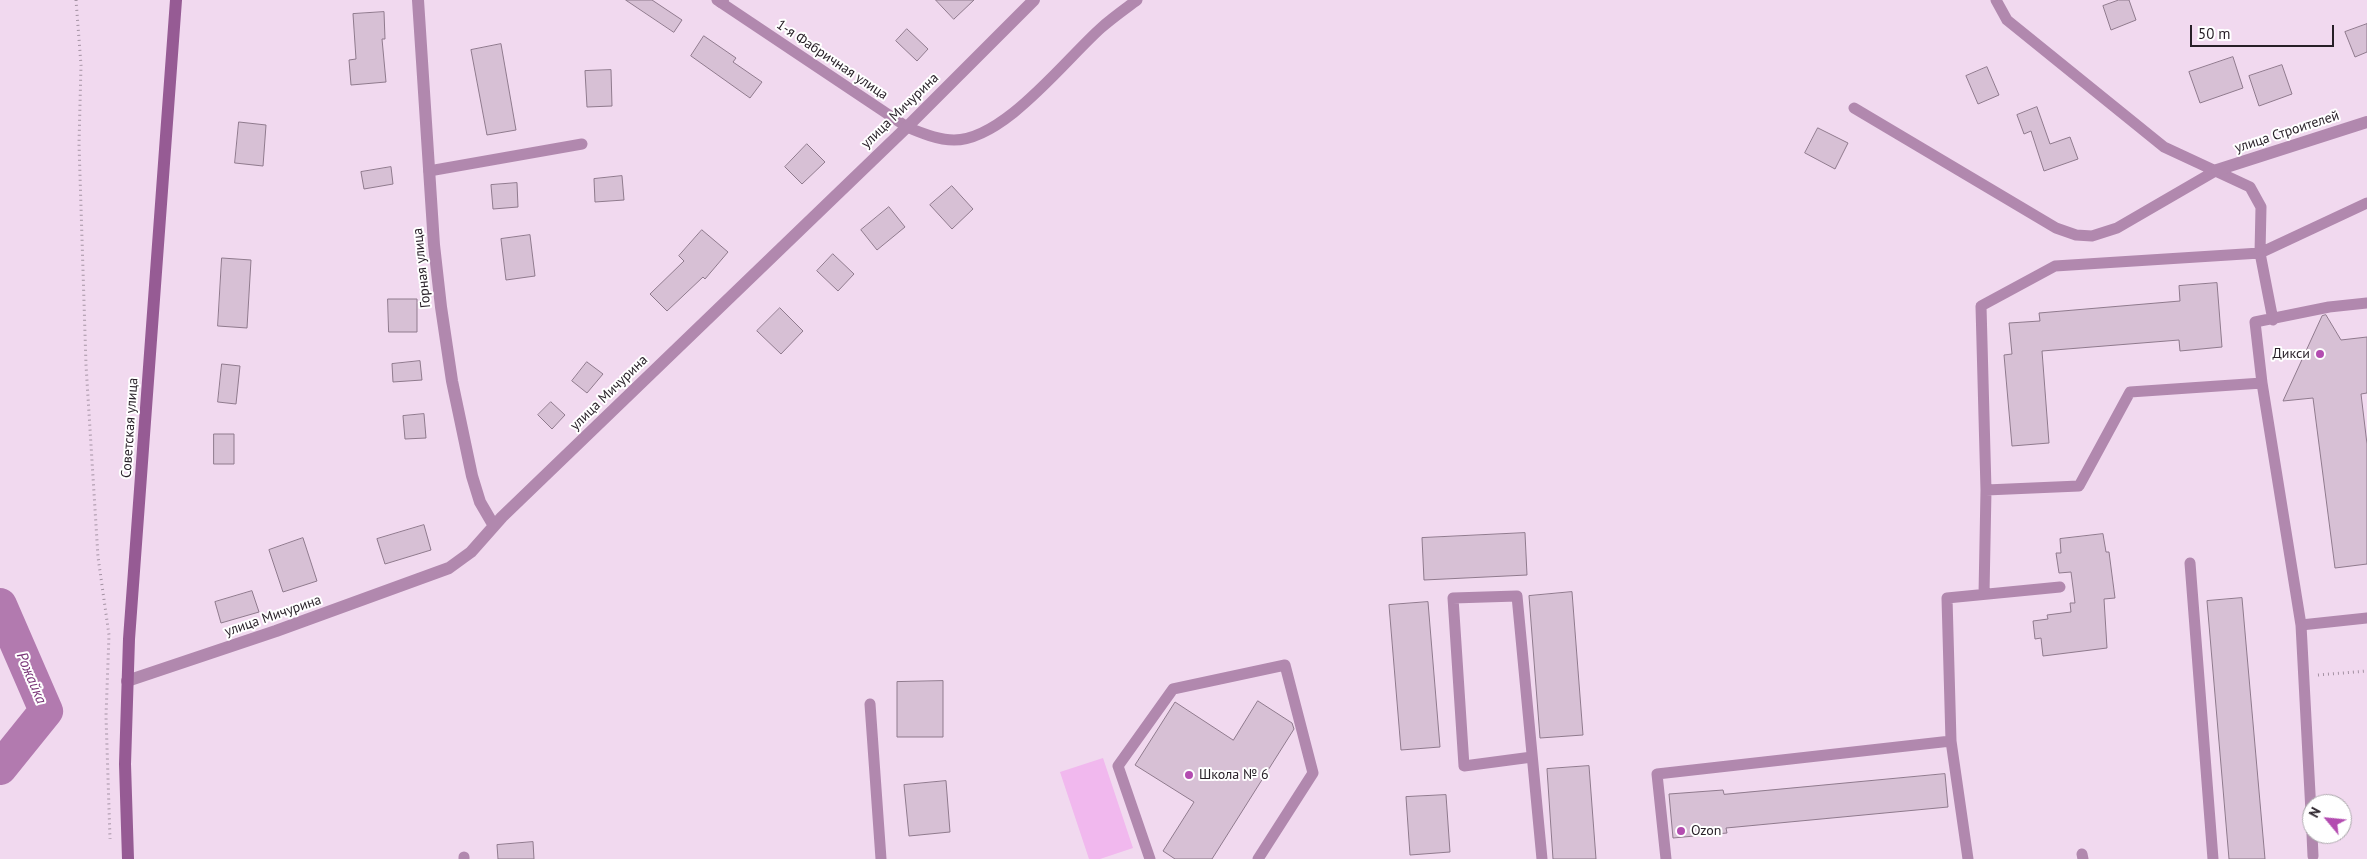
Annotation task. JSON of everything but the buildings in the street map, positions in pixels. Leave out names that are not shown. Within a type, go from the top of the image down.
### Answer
[{"type":"main road","name":"Советская улица","points":[[128,859],[125,764],[127,680],[176,0]]},
{"type":"street","name":"Горная улица","points":[[418,0],[438,286],[449,361],[476,491],[494,526]]},
{"type":"street","name":"улица Мичурина","points":[[127,680],[276,631],[437,573],[465,558],[494,526],[906,127],[1034,0]]},
{"type":"street","name":"улица Строителей","points":[[2217,170],[2367,122]]},
{"type":"lane","name":"1-я Фабричная улица","points":[[720,1],[906,127],[930,136],[954,140],[984,132],[1028,100],[1101,28],[1137,0]]},
{"type":"lane","points":[[1996,0],[2007,20],[2164,147],[2250,187],[2261,207],[2260,253],[2273,320]]},
{"type":"lane","points":[[1854,108],[2056,228],[2076,235],[2092,236],[2117,228],[2217,170]]},
{"type":"lane","points":[[429,171],[582,144]]},
{"type":"lane","points":[[1984,594],[1986,490],[1981,306],[2056,266],[2260,253],[2367,203]]},
{"type":"lane","points":[[2310,794],[2301,625],[2262,383],[2255,322],[2273,320],[2329,307],[2367,304]]},
{"type":"lane","points":[[1986,490],[2079,486],[2130,392],[2262,383]]},
{"type":"lane","points":[[2190,563],[2213,859]]},
{"type":"lane","points":[[1968,859],[1951,741],[1947,598],[2060,587]]},
{"type":"lane","points":[[1532,758],[1464,766],[1453,598],[1517,596],[1542,859]]},
{"type":"lane","points":[[2301,625],[2367,618]]},
{"type":"lane","points":[[1150,859],[1118,766],[1173,689],[1285,665],[1313,773],[1258,859]]},
{"type":"lane","points":[[870,704],[881,859]]},
{"type":"lane","points":[[1666,859],[1657,774],[1951,741]]},
{"type":"lane","points":[[2312,844],[2313,856]]},
{"type":"path","points":[[76,0],[81,65],[79,144],[86,365],[98,557],[109,635],[106,716],[108,825],[112,845]]},
{"type":"path","points":[[2304,676],[2367,671]]},
{"type":"shaded area","points":[[1103,758],[1133,848],[1100,859],[1089,859],[1060,772]]},
{"type":"waterway","name":"Рожайка","points":[[0,605],[46,711],[0,768]]},
{"type":"place","name":"Дикси","points":[[2320,354]]},
{"type":"place","name":"Школа № 6","points":[[1189,775]]},
{"type":"place","name":"Ozon","points":[[1681,831]]}]
